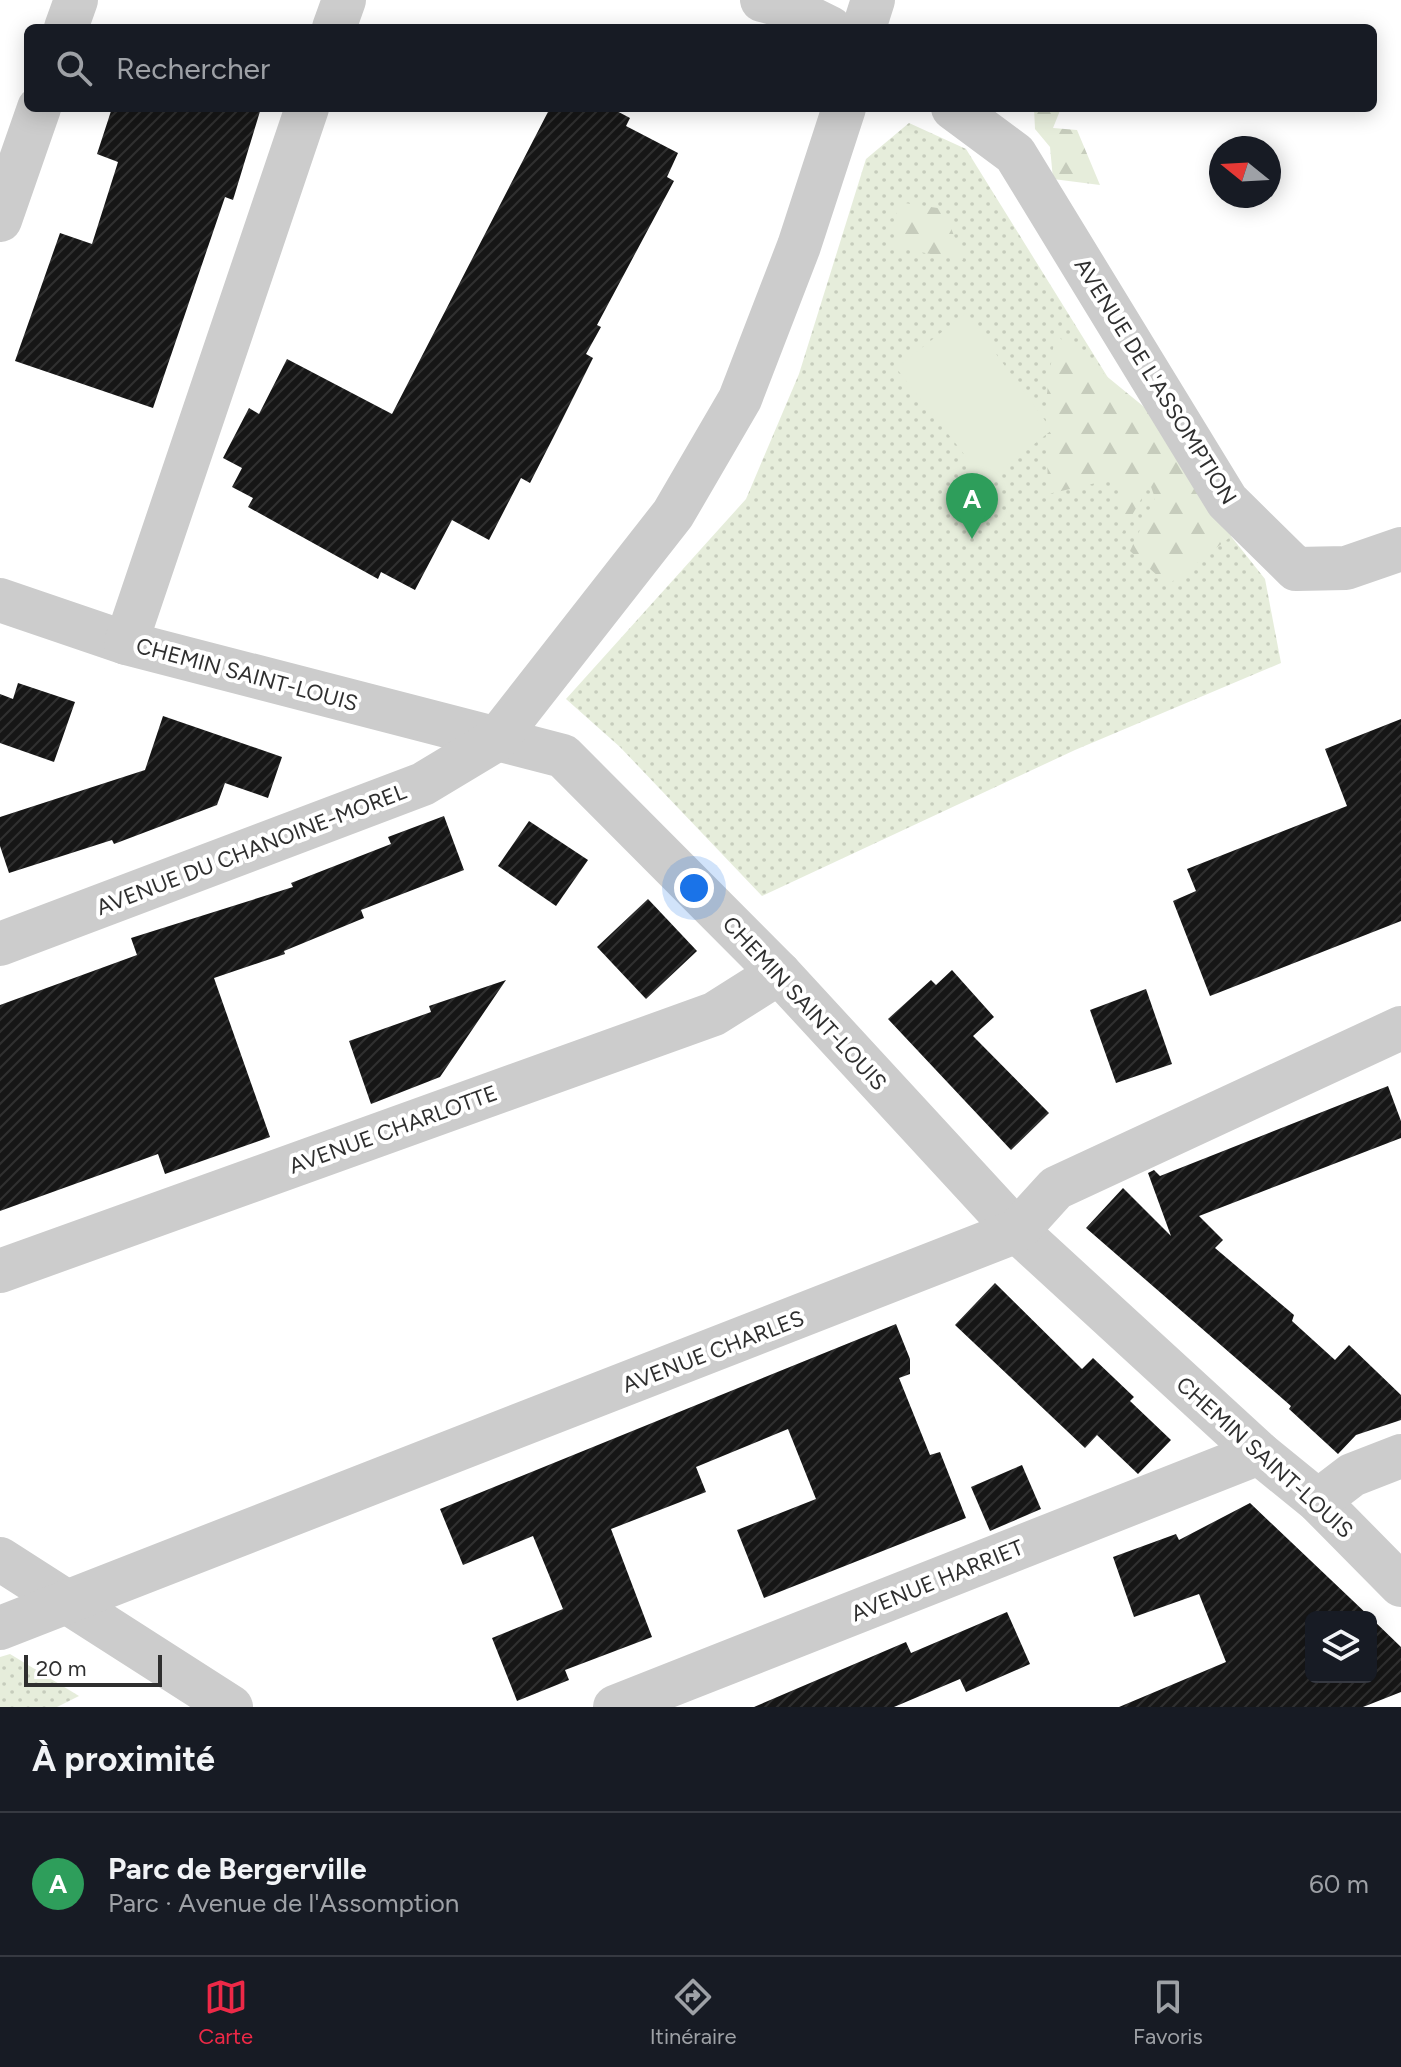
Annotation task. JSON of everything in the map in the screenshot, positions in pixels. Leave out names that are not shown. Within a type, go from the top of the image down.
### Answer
[{"type":"street","points":[[67,24],[76,0]]},
{"type":"street","points":[[335,24],[344,0]]},
{"type":"street","points":[[762,0],[788,7],[822,24]]},
{"type":"street","points":[[865,24],[873,0]]},
{"type":"street","points":[[0,220],[38,112]]},
{"type":"street","points":[[126,643],[306,112]]},
{"type":"street","points":[[496,740],[673,514],[740,399],[799,246],[843,112]]},
{"type":"street","name":"AVENUE DE L'ASSOMPTION","points":[[958,112],[1015,154],[1227,501],[1296,569],[1346,568],[1401,549]]},
{"type":"street","name":"CHEMIN SAINT-LOUIS","points":[[0,600],[126,643],[563,756],[779,973],[1017,1231],[1259,1453],[1318,1501],[1401,1585]]},
{"type":"street","name":"AVENUE DU CHANOINE-MOREL","points":[[0,944],[423,784],[496,740]]},
{"type":"street","name":"AVENUE CHARLOTTE","points":[[0,1271],[714,1014],[779,973]]},
{"type":"street","name":"AVENUE CHARLES","points":[[0,1628],[68,1605],[1017,1231],[1056,1188],[1401,1028]]},
{"type":"street","name":"AVENUE HARRIET","points":[[615,1707],[1259,1453]]},
{"type":"street","points":[[1318,1501],[1352,1475],[1401,1456]]},
{"type":"street","points":[[0,1559],[231,1707]]},
{"type":"green space","points":[[1034,112],[1059,112],[1053,128],[1077,130],[1100,185],[1053,179],[1050,147],[1035,129]]},
{"type":"green space","points":[[909,123],[966,149],[1120,397],[1265,579],[1281,663],[1075,750],[762,896],[620,747],[566,699],[746,499],[799,374],[866,159]]},
{"type":"green space","points":[[898,202],[944,209],[963,260],[893,247]]},
{"type":"green space","points":[[966,313],[1052,430],[986,482],[896,368]]},
{"type":"green space","points":[[1055,334],[1165,424],[1233,535],[1168,585],[1130,551],[1155,498],[1150,484],[1120,536],[1118,478],[1048,494],[1046,401]]},
{"type":"green space","points":[[10,1654],[79,1696],[57,1707],[0,1707],[0,1657]]},
{"type":"building","points":[[111,112],[260,112],[233,200],[225,197],[153,408],[15,361],[60,233],[92,244],[118,162],[97,154]]},
{"type":"building","points":[[548,112],[619,112],[630,118],[626,126],[678,153],[667,177],[674,181],[597,325],[601,327],[586,354],[593,358],[530,483],[521,478],[489,540],[452,520],[415,590],[381,572],[378,579],[248,507],[253,498],[232,487],[242,468],[223,458],[249,408],[259,414],[287,359],[392,414]]},
{"type":"building","points":[[18,683],[75,702],[54,762],[0,743],[0,694],[13,699]]},
{"type":"building","points":[[163,716],[282,757],[268,798],[225,783],[217,805],[114,844],[112,840],[9,873],[0,846],[0,817],[145,770]]},
{"type":"building","points":[[1401,719],[1401,921],[1210,996],[1173,901],[1196,891],[1187,869],[1347,806],[1325,749]]},
{"type":"building","points":[[444,816],[464,870],[361,910],[364,918],[284,951],[285,954],[214,978],[270,1137],[165,1174],[158,1154],[0,1211],[0,1005],[137,955],[131,938],[293,887],[291,883],[391,844],[388,837]]},
{"type":"building","points":[[529,821],[588,860],[556,906],[498,866]]},
{"type":"building","points":[[648,899],[697,951],[646,999],[597,947]]},
{"type":"building","points":[[952,970],[994,1017],[973,1036],[1049,1113],[1011,1150],[888,1019],[931,980],[936,985]]},
{"type":"building","points":[[506,980],[440,1077],[371,1104],[349,1041],[431,1012],[429,1006]]},
{"type":"building","points":[[1146,989],[1172,1064],[1116,1083],[1090,1010]]},
{"type":"building","points":[[1388,1086],[1401,1121],[1401,1138],[1199,1216],[1223,1240],[1215,1248],[1294,1315],[1292,1321],[1335,1360],[1349,1345],[1401,1395],[1401,1420],[1356,1435],[1338,1454],[1289,1409],[1291,1406],[1086,1228],[1123,1188],[1171,1236],[1148,1173],[1154,1170],[1160,1176]]},
{"type":"building","points":[[995,1283],[1082,1369],[1093,1358],[1134,1397],[1130,1401],[1171,1440],[1138,1474],[1097,1435],[1085,1448],[955,1325]]},
{"type":"building","points":[[896,1324],[910,1359],[910,1374],[899,1378],[930,1455],[940,1452],[966,1518],[764,1598],[737,1530],[816,1499],[788,1429],[696,1467],[706,1492],[611,1529],[652,1637],[565,1670],[569,1680],[517,1701],[492,1638],[563,1609],[533,1536],[463,1565],[440,1509]]},
{"type":"building","points":[[1022,1465],[1041,1509],[990,1531],[971,1487]]},
{"type":"building","points":[[1250,1503],[1364,1611],[1305,1611],[1305,1683],[1377,1683],[1377,1624],[1401,1647],[1401,1692],[1363,1707],[1119,1707],[1226,1662],[1199,1594],[1134,1617],[1113,1557],[1176,1534],[1179,1540]]},
{"type":"building","points":[[1007,1612],[1030,1664],[966,1692],[960,1679],[894,1707],[754,1707],[906,1642],[911,1653]]},
{"type":"place","name":"Parc de Bergerville","points":[[972,539]]}]
